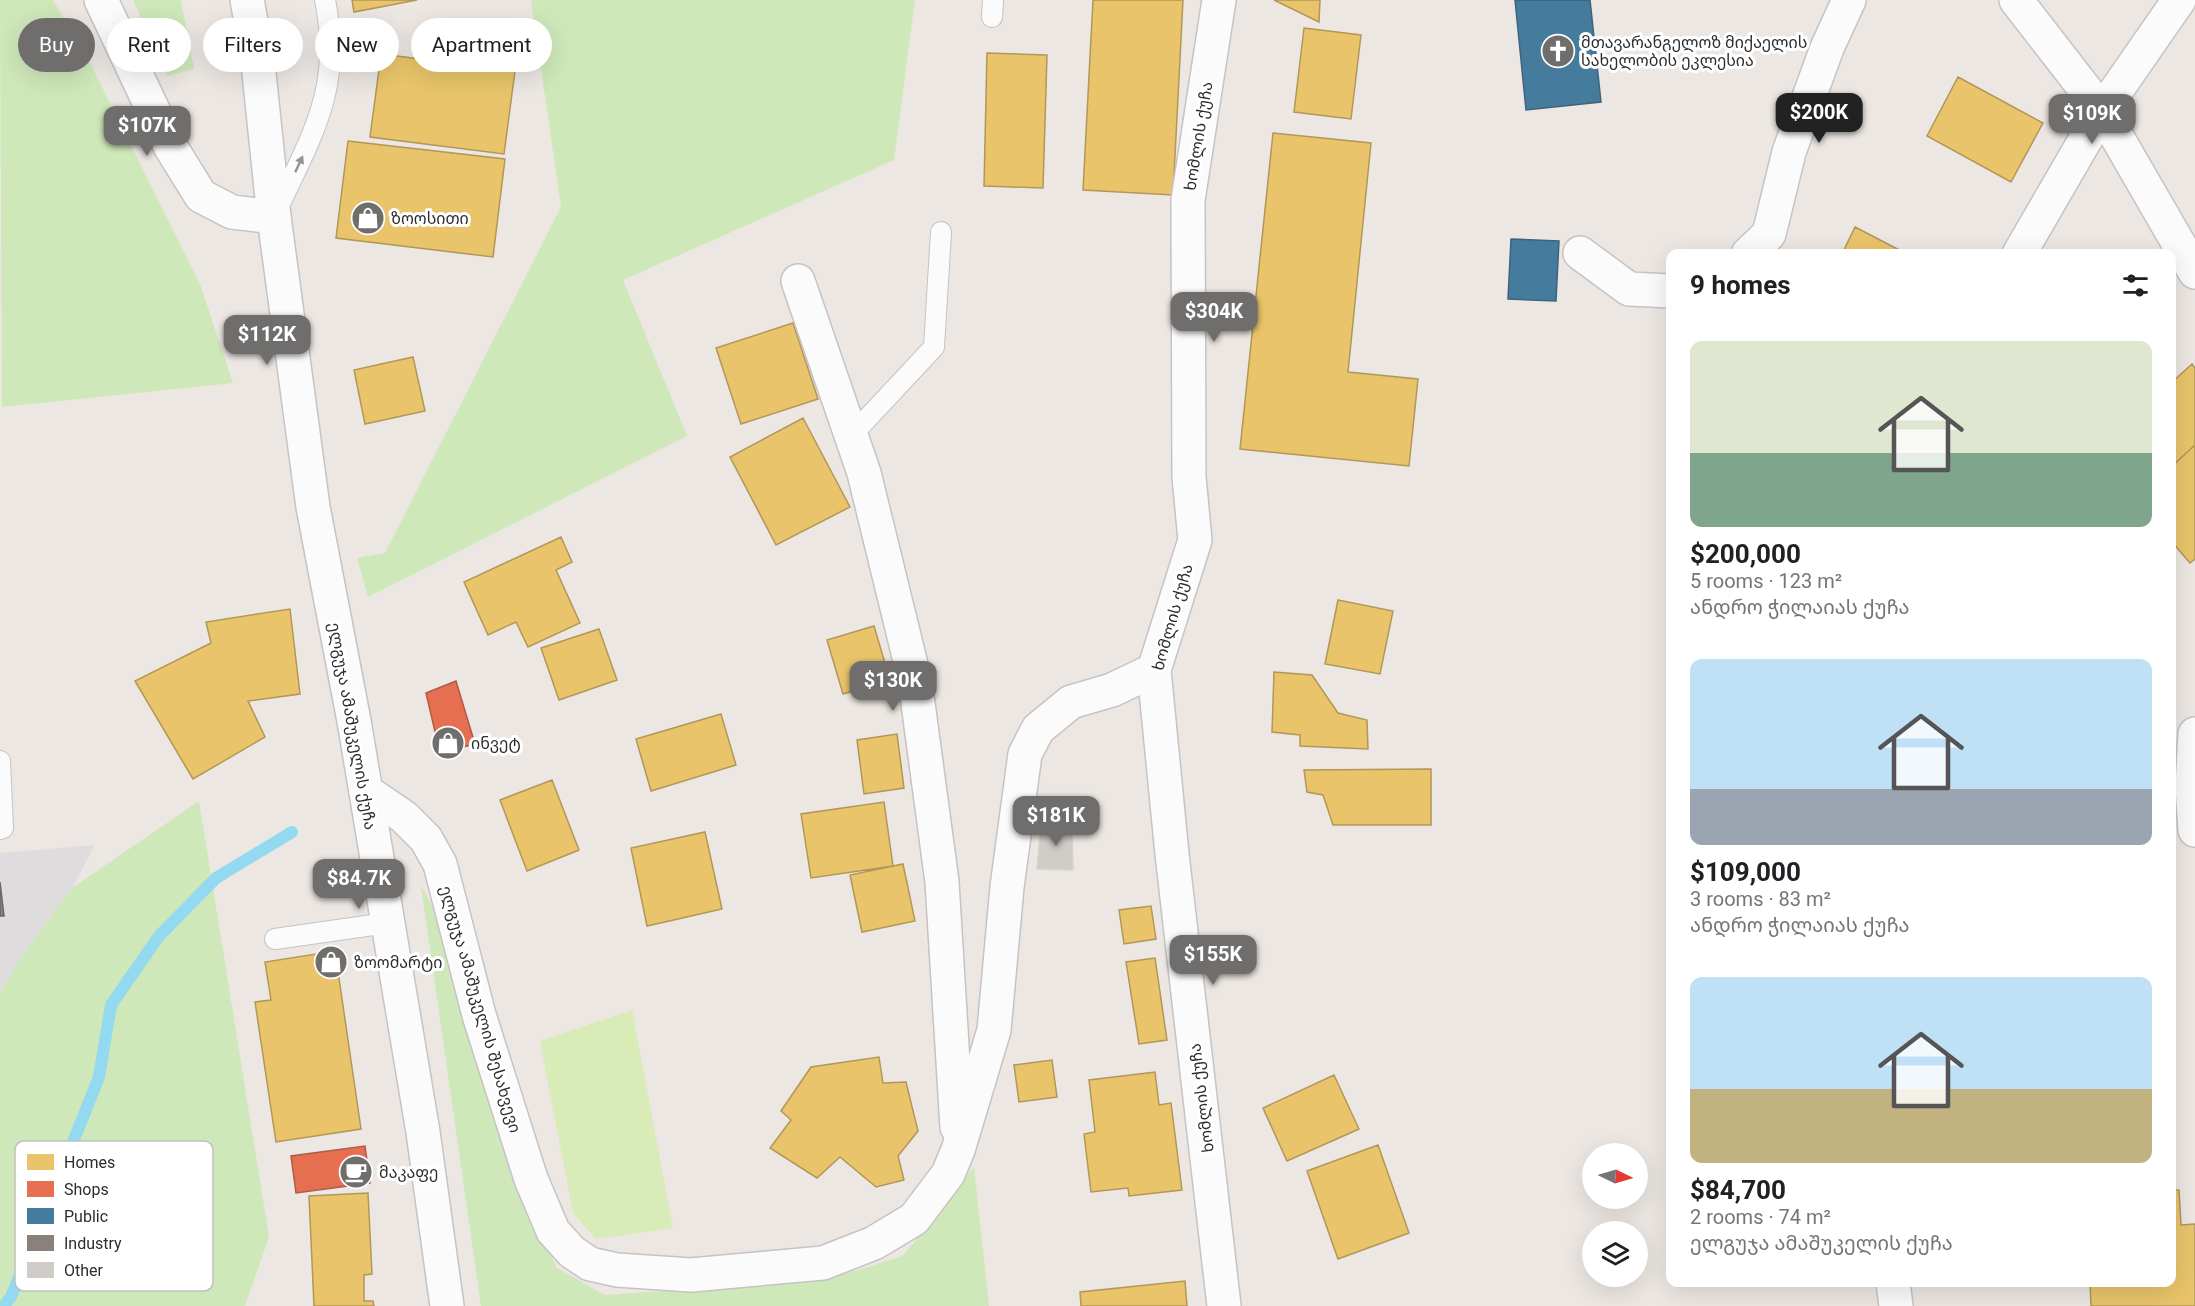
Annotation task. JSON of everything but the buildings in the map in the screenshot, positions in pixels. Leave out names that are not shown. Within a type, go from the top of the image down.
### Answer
[{"type":"street","points":[[101,0],[170,146],[201,196],[232,213],[274,217]]},
{"type":"street","name":"ელგუჯა ამაშუკელის ქუჩა","points":[[247,0],[257,54],[274,217],[313,507],[366,791],[423,1132],[447,1306]]},
{"type":"street","name":"ხომლის ქუჩა","points":[[1219,0],[1188,200],[1189,477],[1195,540],[1154,670],[1172,854],[1224,1306]]},
{"type":"street","points":[[1753,249],[1769,234],[1789,152],[1827,48],[1849,0]]},
{"type":"street","points":[[2016,0],[2102,111],[2195,272]]},
{"type":"street","points":[[2022,249],[2102,111],[2179,0]]},
{"type":"street","points":[[1580,253],[1629,289],[1666,291]]},
{"type":"street","points":[[798,281],[864,473],[915,681],[942,882],[958,1150]]},
{"type":"street","name":"ელგუჯა ამაშუკელის შესახვევი","points":[[366,791],[404,817],[426,839],[440,864],[479,1015],[531,1179],[553,1231],[572,1252],[591,1264],[617,1270],[691,1275],[824,1263],[874,1243],[914,1220],[948,1174],[958,1150],[994,1030],[1007,887],[1025,754],[1038,729],[1071,702],[1112,690],[1154,670]]},
{"type":"street","points":[[2195,734],[2192,787],[2195,830]]},
{"type":"street","points":[[1894,1287],[1896,1306]]},
{"type":"lane","points":[[274,217],[319,122],[332,62],[330,24],[325,0]]},
{"type":"lane","points":[[851,436],[934,347],[941,232]]},
{"type":"lane","points":[[0,761],[3,828],[0,829]]},
{"type":"lane","points":[[274,939],[387,923]]},
{"type":"shaded area","points":[[95,845],[72,888],[22,956],[0,993],[0,853]]},
{"type":"green space","points":[[0,0],[53,0],[64,18],[18,18],[18,72],[94,72],[200,284],[233,383],[2,407]]},
{"type":"green space","points":[[133,0],[181,0],[184,18],[141,18]]},
{"type":"green space","points":[[531,0],[915,0],[894,160],[623,280],[687,436],[368,597],[357,558],[385,553],[561,207],[541,72],[552,72],[552,18],[534,18]]},
{"type":"green space","points":[[191,53],[194,69],[191,70]]},
{"type":"green space","points":[[165,72],[182,72],[167,76]]},
{"type":"green space","points":[[199,801],[269,1237],[245,1306],[0,1306],[0,993],[22,956],[72,888]]},
{"type":"green space","points":[[421,886],[435,910],[519,1185],[557,1268],[605,1295],[825,1280],[903,1256],[974,1167],[989,1306],[481,1306]]},
{"type":"green space","points":[[632,1010],[673,1228],[596,1239],[573,1213],[540,1041]]},
{"type":"waterway","points":[[73,1141],[99,1077],[111,1005],[159,936],[216,878],[292,832]]},
{"type":"waterway","points":[[4,1306],[15,1287]]},
{"type":"place","name":"მთავარანგელოზ მიქაელის სახელობის ეკლესია","points":[[1558,51]]},
{"type":"place","name":"ზოოსითი","points":[[368,218]]},
{"type":"place","name":"ინვეტ","points":[[448,743]]},
{"type":"place","name":"ზოომარტი","points":[[331,962]]},
{"type":"place","name":"მაკაფე","points":[[356,1172]]}]
